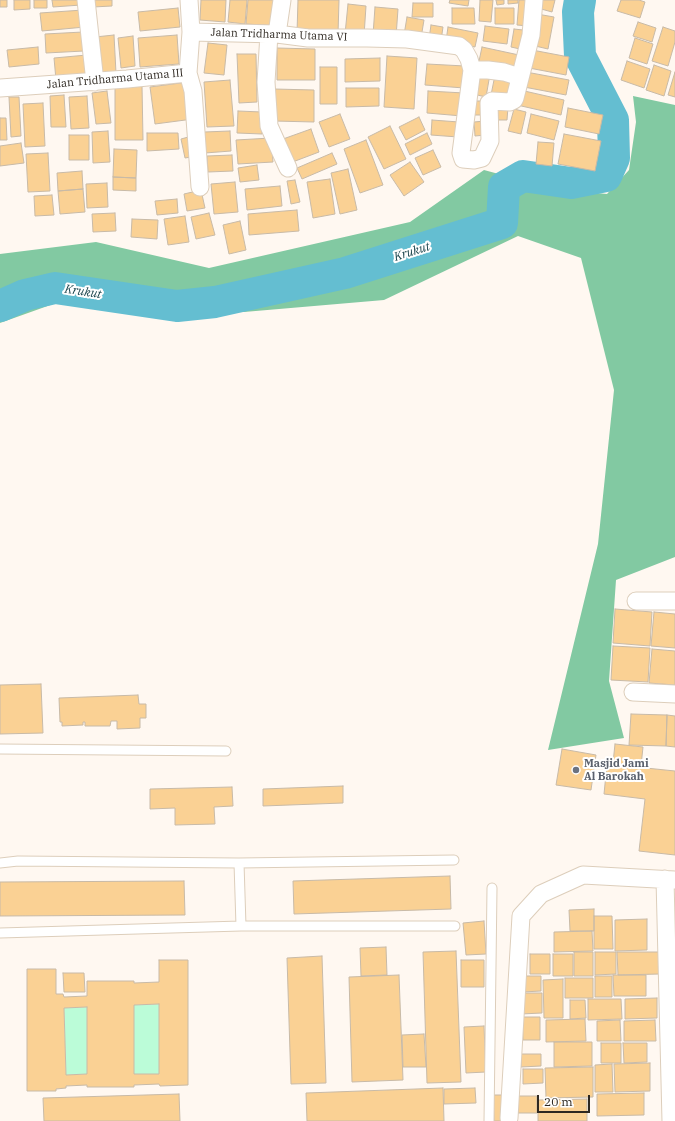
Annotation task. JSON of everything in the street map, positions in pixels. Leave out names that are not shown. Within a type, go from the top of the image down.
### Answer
[{"type":"street","points":[[86,0],[95,82]]},
{"type":"street","name":"Jalan Tridharma Utama III","points":[[0,88],[95,82],[188,73],[191,32],[189,0]]},
{"type":"street","points":[[282,0],[273,34],[266,82],[269,126],[288,168]]},
{"type":"street","points":[[520,76],[488,70],[472,70],[461,153],[464,160],[481,159],[483,157],[490,141],[489,103],[492,101],[510,102],[514,100],[531,35],[534,0]]},
{"type":"street","name":"Jalan Tridharma Utama VI","points":[[191,32],[273,34],[308,38],[407,39],[459,46],[464,50],[469,58],[472,70]]},
{"type":"street","points":[[188,73],[193,91],[200,187]]},
{"type":"street","points":[[636,601],[675,601]]},
{"type":"street","points":[[633,692],[675,694]]},
{"type":"street","points":[[509,1118],[521,916],[541,894],[583,875],[670,879],[671,1121]]},
{"type":"lane","points":[[0,749],[226,751]]},
{"type":"lane","points":[[0,863],[18,861],[239,863],[454,860]]},
{"type":"lane","points":[[239,863],[241,926]]},
{"type":"lane","points":[[489,1121],[492,888]]},
{"type":"lane","points":[[0,933],[241,926],[455,926]]},
{"type":"green space","points":[[633,96],[675,105],[675,557],[616,580],[609,681],[624,738],[548,750],[598,544],[614,390],[581,258],[518,236],[384,300],[244,312],[133,313],[56,303],[0,323],[0,254],[96,242],[209,268],[410,222],[484,170],[554,189],[607,194],[629,170],[636,122]]},
{"type":"green space","points":[[159,1004],[159,1074],[134,1074],[134,1005]]},
{"type":"green space","points":[[87,1007],[87,1074],[66,1075],[64,1008]]},
{"type":"building","points":[[0,0],[7,0],[7,7],[0,7]]},
{"type":"building","points":[[14,0],[30,0],[30,9],[14,10]]},
{"type":"building","points":[[34,0],[47,0],[47,8],[34,8]]},
{"type":"building","points":[[52,0],[81,0],[81,5],[53,7]]},
{"type":"building","points":[[93,0],[112,0],[112,6],[93,7]]},
{"type":"building","points":[[201,0],[226,0],[225,22],[200,20]]},
{"type":"building","points":[[230,0],[247,0],[245,24],[228,22]]},
{"type":"building","points":[[248,0],[279,0],[277,26],[246,24]]},
{"type":"building","points":[[298,0],[339,0],[338,34],[297,33]]},
{"type":"building","points":[[450,0],[469,0],[468,6],[449,3]]},
{"type":"building","points":[[480,0],[493,0],[491,22],[479,21]]},
{"type":"building","points":[[496,0],[504,0],[504,4],[497,5]]},
{"type":"building","points":[[508,0],[518,0],[518,3],[508,4]]},
{"type":"building","points":[[519,0],[531,0],[529,26],[517,25]]},
{"type":"building","points":[[536,0],[555,0],[552,12],[534,7]]},
{"type":"building","points":[[621,0],[639,0],[645,2],[640,18],[617,11]]},
{"type":"building","points":[[413,3],[433,3],[433,17],[412,17]]},
{"type":"building","points":[[348,4],[366,6],[364,36],[345,34]]},
{"type":"building","points":[[375,7],[398,9],[396,37],[373,35]]},
{"type":"building","points":[[178,8],[180,27],[140,31],[138,12]]},
{"type":"building","points":[[452,8],[474,8],[475,24],[452,24]]},
{"type":"building","points":[[495,8],[514,8],[514,24],[495,24]]},
{"type":"building","points":[[83,10],[85,27],[42,31],[40,13]]},
{"type":"building","points":[[537,14],[554,17],[548,49],[531,45]]},
{"type":"building","points":[[407,17],[424,20],[421,38],[404,35]]},
{"type":"building","points":[[638,22],[656,28],[652,42],[633,36]]},
{"type":"building","points":[[431,25],[443,27],[441,41],[429,39]]},
{"type":"building","points":[[485,26],[509,29],[507,44],[483,41]]},
{"type":"building","points":[[448,27],[478,33],[475,47],[446,41]]},
{"type":"building","points":[[663,27],[675,31],[675,42],[668,66],[652,61]]},
{"type":"building","points":[[514,29],[523,30],[520,49],[511,47]]},
{"type":"building","points":[[83,32],[84,51],[46,53],[45,34]]},
{"type":"building","points":[[114,35],[116,73],[98,75],[95,37]]},
{"type":"building","points":[[177,35],[179,64],[140,67],[138,38]]},
{"type":"building","points":[[133,36],[135,66],[121,68],[118,38]]},
{"type":"building","points":[[635,38],[653,44],[647,64],[629,58]]},
{"type":"building","points":[[208,43],[227,45],[224,75],[204,73]]},
{"type":"building","points":[[38,47],[39,64],[9,67],[7,50]]},
{"type":"building","points":[[482,47],[519,55],[515,73],[478,66]]},
{"type":"building","points":[[277,48],[315,49],[315,80],[277,80]]},
{"type":"building","points":[[532,50],[569,57],[566,75],[529,68]]},
{"type":"building","points":[[237,54],[256,54],[257,102],[239,103]]},
{"type":"building","points":[[87,55],[89,77],[56,80],[54,58]]},
{"type":"building","points":[[387,56],[417,58],[414,109],[384,107]]},
{"type":"building","points":[[380,58],[380,81],[345,82],[345,59]]},
{"type":"building","points":[[627,61],[650,69],[644,88],[621,80]]},
{"type":"building","points":[[427,64],[465,66],[464,88],[425,85]]},
{"type":"building","points":[[654,65],[671,71],[664,96],[646,90]]},
{"type":"building","points":[[320,67],[337,67],[337,104],[320,104]]},
{"type":"building","points":[[477,71],[490,74],[486,97],[473,94]]},
{"type":"building","points":[[526,72],[569,80],[566,95],[524,87]]},
{"type":"building","points":[[675,72],[675,97],[668,95]]},
{"type":"building","points":[[495,75],[514,78],[511,99],[491,95]]},
{"type":"building","points":[[230,80],[234,126],[207,127],[204,82]]},
{"type":"building","points":[[188,82],[193,119],[155,124],[150,87]]},
{"type":"building","points":[[142,85],[143,140],[115,140],[115,86]]},
{"type":"building","points":[[346,88],[379,88],[379,106],[346,107]]},
{"type":"building","points":[[274,89],[314,90],[314,122],[274,121]]},
{"type":"building","points":[[520,90],[564,100],[561,115],[517,105]]},
{"type":"building","points":[[107,91],[111,123],[96,124],[92,93]]},
{"type":"building","points":[[428,91],[464,93],[462,116],[427,113]]},
{"type":"building","points":[[64,95],[66,127],[51,127],[50,96]]},
{"type":"building","points":[[87,96],[89,128],[71,129],[69,97]]},
{"type":"building","points":[[9,97],[19,97],[21,136],[11,137]]},
{"type":"building","points":[[472,101],[484,101],[484,115],[472,115]]},
{"type":"building","points":[[43,103],[45,146],[25,147],[23,104]]},
{"type":"building","points":[[496,107],[508,107],[507,120],[495,120]]},
{"type":"building","points":[[568,108],[603,115],[599,134],[565,127]]},
{"type":"building","points":[[514,109],[526,112],[521,134],[508,131]]},
{"type":"building","points":[[238,111],[262,112],[262,134],[237,133]]},
{"type":"building","points":[[340,114],[350,139],[329,147],[319,122]]},
{"type":"building","points":[[531,114],[559,121],[554,140],[527,133]]},
{"type":"building","points":[[419,117],[425,130],[406,140],[399,127]]},
{"type":"building","points":[[0,118],[6,118],[7,140],[0,140]]},
{"type":"building","points":[[432,120],[459,122],[458,137],[431,135]]},
{"type":"building","points":[[485,121],[486,135],[475,136],[474,122]]},
{"type":"building","points":[[390,126],[406,159],[384,169],[368,137]]},
{"type":"building","points":[[311,129],[319,152],[290,163],[283,139]]},
{"type":"building","points":[[108,131],[110,162],[93,163],[92,132]]},
{"type":"building","points":[[230,131],[231,151],[205,153],[204,132]]},
{"type":"building","points":[[147,133],[178,133],[179,149],[147,151]]},
{"type":"building","points":[[427,133],[432,144],[410,155],[405,144]]},
{"type":"building","points":[[564,134],[601,141],[595,171],[558,164]]},
{"type":"building","points":[[69,135],[89,135],[89,160],[69,160]]},
{"type":"building","points":[[192,136],[197,156],[185,158],[181,139]]},
{"type":"building","points":[[271,138],[273,162],[238,164],[236,140]]},
{"type":"building","points":[[366,140],[383,185],[360,193],[344,149]]},
{"type":"building","points":[[538,142],[554,143],[552,166],[536,164]]},
{"type":"building","points":[[21,143],[24,163],[0,166],[0,146]]},
{"type":"building","points":[[114,149],[137,150],[136,178],[113,177]]},
{"type":"building","points":[[433,150],[441,167],[423,175],[415,158]]},
{"type":"building","points":[[48,153],[50,191],[28,192],[26,154]]},
{"type":"building","points":[[332,153],[337,164],[302,179],[297,168]]},
{"type":"building","points":[[232,155],[233,171],[208,172],[207,156]]},
{"type":"building","points":[[410,162],[424,182],[404,196],[390,175]]},
{"type":"building","points":[[257,165],[259,180],[240,182],[238,168]]},
{"type":"building","points":[[348,169],[357,210],[340,214],[331,173]]},
{"type":"building","points":[[82,171],[83,189],[58,191],[57,173]]},
{"type":"building","points":[[113,177],[136,178],[136,191],[113,190]]},
{"type":"building","points":[[330,179],[335,214],[313,218],[307,182]]},
{"type":"building","points":[[295,180],[300,202],[291,204],[287,181]]},
{"type":"building","points":[[235,182],[238,212],[214,214],[211,184]]},
{"type":"building","points":[[107,183],[108,207],[87,208],[86,184]]},
{"type":"building","points":[[280,186],[282,206],[247,210],[245,189]]},
{"type":"building","points":[[83,189],[85,212],[60,214],[58,191]]},
{"type":"building","points":[[201,190],[205,208],[187,211],[184,194]]},
{"type":"building","points":[[52,195],[54,215],[35,216],[34,196]]},
{"type":"building","points":[[177,199],[178,213],[157,215],[155,201]]},
{"type":"building","points":[[297,210],[299,231],[249,235],[248,214]]},
{"type":"building","points":[[115,213],[116,231],[93,232],[92,214]]},
{"type":"building","points":[[209,213],[215,235],[196,239],[191,217]]},
{"type":"building","points":[[185,216],[189,242],[168,245],[164,219]]},
{"type":"building","points":[[132,219],[158,220],[157,239],[131,237]]},
{"type":"building","points":[[240,221],[246,250],[229,254],[223,225]]},
{"type":"building","points":[[615,609],[652,612],[650,646],[613,643]]},
{"type":"building","points":[[654,612],[675,614],[675,648],[651,646]]},
{"type":"building","points":[[613,646],[650,648],[648,682],[611,680]]},
{"type":"building","points":[[652,649],[675,651],[675,685],[649,683]]},
{"type":"building","points":[[41,684],[43,733],[0,734],[0,685]]},
{"type":"building","points":[[138,695],[139,704],[146,704],[146,718],[140,718],[140,728],[117,729],[117,721],[111,721],[110,726],[85,726],[85,722],[83,722],[83,725],[62,726],[62,722],[60,722],[59,698]]},
{"type":"building","points":[[631,714],[667,715],[666,746],[629,745]]},
{"type":"building","points":[[667,715],[675,716],[675,747],[666,746]]},
{"type":"building","points":[[615,744],[643,747],[641,766],[613,763]]},
{"type":"building","name":"Masjid Jami Al Barokah","points":[[562,749],[596,755],[591,790],[556,785]]},
{"type":"building","points":[[607,764],[675,771],[675,855],[639,851],[645,799],[604,794]]},
{"type":"building","points":[[343,786],[343,803],[263,806],[263,789]]},
{"type":"building","points":[[232,787],[233,806],[214,807],[215,824],[175,825],[175,808],[150,809],[150,789]]},
{"type":"building","points":[[450,876],[451,909],[294,914],[293,881]]},
{"type":"building","points":[[184,881],[185,915],[0,916],[0,882]]},
{"type":"building","points":[[594,909],[594,931],[570,931],[569,910]]},
{"type":"building","points":[[594,916],[612,916],[613,949],[594,949]]},
{"type":"building","points":[[647,919],[647,950],[615,951],[615,920]]},
{"type":"building","points":[[484,921],[486,954],[466,955],[463,923]]},
{"type":"building","points":[[592,931],[593,951],[554,952],[554,932]]},
{"type":"building","points":[[386,947],[387,975],[361,976],[360,948]]},
{"type":"building","points":[[456,951],[461,1082],[427,1083],[423,952]]},
{"type":"building","points":[[574,952],[593,952],[593,976],[574,976]]},
{"type":"building","points":[[595,952],[616,952],[616,974],[595,975]]},
{"type":"building","points":[[617,952],[659,952],[660,974],[618,975]]},
{"type":"building","points":[[530,954],[550,954],[550,974],[530,974]]},
{"type":"building","points":[[553,954],[573,954],[573,976],[553,976]]},
{"type":"building","points":[[322,956],[326,1083],[291,1084],[287,958]]},
{"type":"building","points":[[159,960],[188,960],[188,1085],[160,1086],[159,1084],[134,1085],[134,1087],[87,1087],[87,1085],[66,1086],[66,1088],[56,1089],[56,1091],[27,1091],[27,969],[56,969],[56,994],[63,994],[64,997],[87,996],[87,981],[134,981],[134,983],[159,982]],"holes":[[[159,1004],[159,1074],[134,1074],[134,1005]],[[87,1007],[87,1074],[66,1075],[64,1008]]]},
{"type":"building","points":[[461,960],[484,960],[484,987],[461,987]]},
{"type":"building","points":[[63,973],[84,973],[85,992],[64,992]]},
{"type":"building","points":[[399,975],[403,1080],[352,1082],[349,977]]},
{"type":"building","points":[[613,975],[646,975],[646,996],[614,996]]},
{"type":"building","points":[[523,976],[541,976],[541,991],[523,992]]},
{"type":"building","points":[[595,976],[612,976],[612,997],[595,997]]},
{"type":"building","points":[[565,978],[593,978],[593,998],[565,998]]},
{"type":"building","points":[[563,979],[563,1018],[544,1018],[543,980]]},
{"type":"building","points":[[521,993],[542,993],[542,1013],[521,1014]]},
{"type":"building","points":[[657,998],[657,1018],[625,1019],[625,999]]},
{"type":"building","points":[[588,999],[621,999],[622,1019],[588,1020]]},
{"type":"building","points":[[570,1000],[585,1000],[586,1018],[570,1019]]},
{"type":"building","points":[[522,1017],[540,1017],[540,1040],[523,1040]]},
{"type":"building","points":[[585,1019],[586,1041],[546,1042],[546,1020]]},
{"type":"building","points":[[620,1020],[621,1041],[597,1041],[597,1021]]},
{"type":"building","points":[[655,1020],[656,1041],[624,1041],[624,1021]]},
{"type":"building","points":[[484,1026],[486,1072],[466,1073],[464,1027]]},
{"type":"building","points":[[424,1034],[426,1067],[403,1067],[402,1035]]},
{"type":"building","points":[[554,1042],[592,1042],[592,1066],[554,1067]]},
{"type":"building","points":[[601,1043],[621,1043],[621,1063],[601,1063]]},
{"type":"building","points":[[623,1043],[647,1043],[647,1062],[624,1063]]},
{"type":"building","points":[[521,1054],[541,1054],[541,1066],[521,1067]]},
{"type":"building","points":[[650,1063],[650,1091],[615,1092],[614,1064]]},
{"type":"building","points":[[612,1064],[613,1092],[595,1092],[595,1065]]},
{"type":"building","points":[[593,1067],[593,1097],[546,1098],[545,1068]]},
{"type":"building","points":[[523,1069],[543,1069],[543,1083],[523,1084]]},
{"type":"building","points":[[443,1088],[444,1121],[307,1121],[306,1093]]},
{"type":"building","points":[[475,1088],[476,1103],[444,1104],[444,1089]]},
{"type":"building","points":[[644,1093],[644,1115],[597,1116],[597,1094]]},
{"type":"building","points":[[179,1094],[180,1121],[44,1121],[43,1098]]},
{"type":"building","points":[[493,1095],[505,1095],[506,1121],[494,1121]]},
{"type":"building","points":[[518,1096],[537,1096],[537,1113],[518,1113]]},
{"type":"building","points":[[587,1099],[587,1121],[538,1121],[538,1100]]},
{"type":"waterway","name":"Krukut","points":[[0,306],[25,295],[55,288],[177,306],[215,302],[345,273],[502,223],[504,187],[523,176],[571,183],[606,176],[614,158],[613,120],[580,56],[578,12],[580,0]]},
{"type":"place","name":"Masjid Jami Al Barokah","points":[[576,770]]}]
